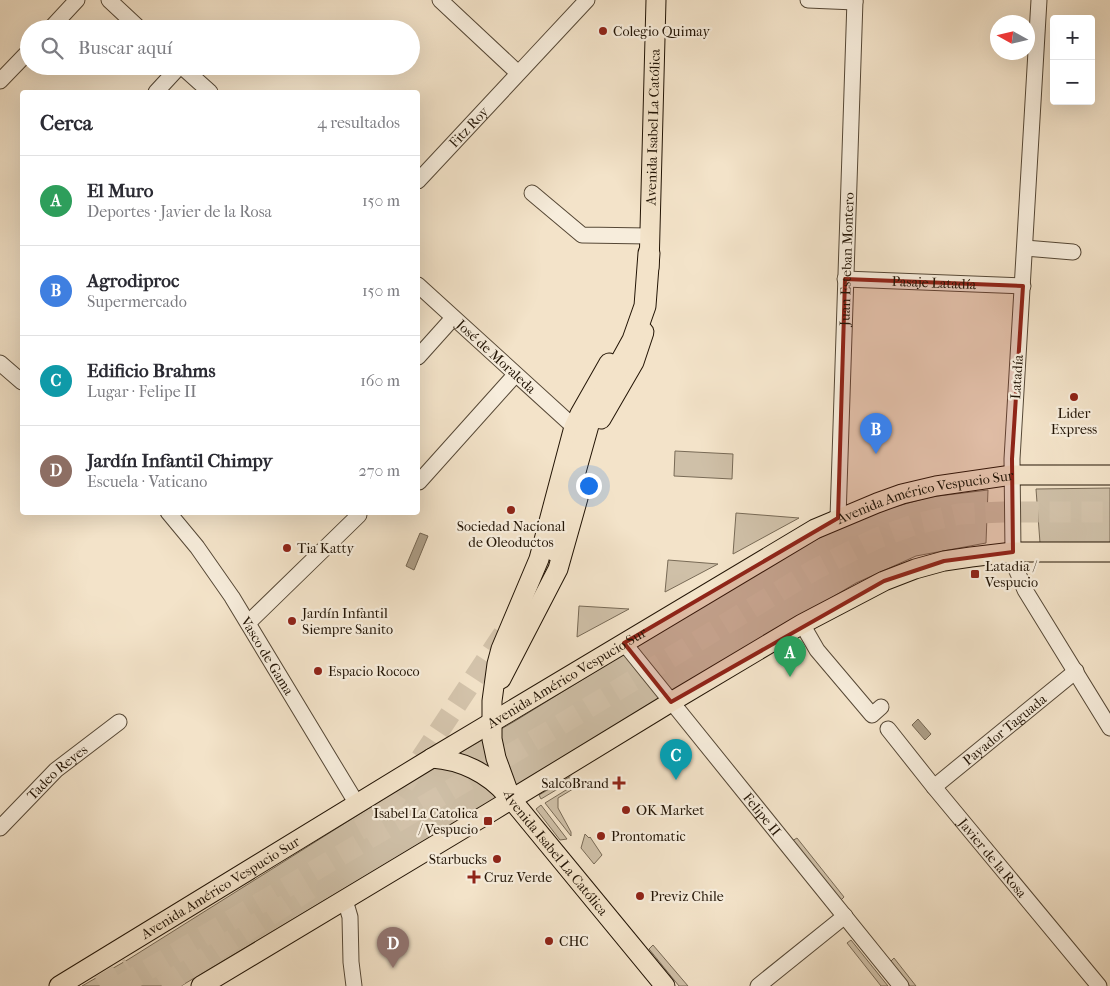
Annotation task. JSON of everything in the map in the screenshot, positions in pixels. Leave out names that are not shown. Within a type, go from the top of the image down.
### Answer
[{"type":"highway","points":[[554,550],[590,418],[633,340],[645,306],[649,245]]},
{"type":"main road","name":"Avenida Isabel La Católica","points":[[492,701],[563,557],[599,423],[634,362],[649,309],[656,0]]},
{"type":"main road","name":"Avenida Isabel La Católica","points":[[649,245],[639,305],[632,323],[580,414],[574,428],[539,559],[501,649],[492,701],[491,724],[496,758],[511,799],[665,986]]},
{"type":"main road","name":"Avenida Américo Vespucio Sur","points":[[59,986],[432,758],[815,528],[902,494],[936,486],[1012,475],[1110,476]]},
{"type":"main road","points":[[201,986],[802,624],[884,581],[914,569],[944,561],[1013,552],[1110,552]]},
{"type":"main road","points":[[432,758],[455,762],[480,772],[503,790],[511,799]]},
{"type":"street","points":[[58,20],[77,0]]},
{"type":"street","points":[[109,0],[130,20]]},
{"type":"street","points":[[440,0],[518,73]]},
{"type":"street","name":"Fitz Roy","points":[[420,179],[587,0]]},
{"type":"street","points":[[808,0],[855,1]]},
{"type":"street","name":"Latadía","points":[[1039,0],[1012,475],[1013,552],[1017,571],[1025,590],[1110,728]]},
{"type":"street","name":"Juan Esteban Montero","points":[[838,518],[855,1]]},
{"type":"street","points":[[0,81],[20,60]]},
{"type":"street","points":[[158,90],[172,75]]},
{"type":"street","points":[[190,75],[208,90]]},
{"type":"street","points":[[532,193],[582,235],[649,245]]},
{"type":"street","points":[[1025,248],[1073,252]]},
{"type":"street","name":"Pasaje Latadía","points":[[846,279],[1023,286]]},
{"type":"street","name":"José de Moraleda","points":[[420,288],[574,428]]},
{"type":"street","points":[[420,355],[453,318]]},
{"type":"street","points":[[0,362],[20,380]]},
{"type":"street","points":[[420,481],[515,375]]},
{"type":"street","name":"Vasco de Gama","points":[[170,515],[215,572],[248,623],[357,804]]},
{"type":"street","points":[[248,623],[359,515]]},
{"type":"street","points":[[802,624],[817,650],[872,714],[882,707]]},
{"type":"street","name":"Felipe II","points":[[624,644],[901,986]]},
{"type":"street","name":"Payador Taguada","points":[[934,787],[1076,671]]},
{"type":"street","name":"Tadeo Reyes","points":[[0,828],[56,770],[119,722]]},
{"type":"street","name":"Javier de la Rosa","points":[[888,729],[1099,986]]},
{"type":"street","points":[[345,900],[350,917],[351,962],[354,986]]},
{"type":"street","points":[[758,986],[844,916]]},
{"type":"highlighted area","points":[[845,279],[1023,286],[1012,459],[1013,552],[944,561],[884,581],[671,702],[624,643],[838,518]]},
{"type":"shaded area","points":[[675,451],[733,454],[732,479],[674,476]]},
{"type":"shaded area","points":[[1110,488],[1110,543],[1040,543],[1036,489]]},
{"type":"shaded area","points":[[988,490],[986,543],[916,556],[856,583],[181,986],[82,986],[129,959],[420,776],[515,721],[787,555],[827,534],[880,511],[930,497]]},
{"type":"shaded area","points":[[736,513],[799,518],[733,554]]},
{"type":"shaded area","points":[[420,533],[428,536],[414,570],[406,566]]},
{"type":"shaded area","points":[[668,560],[718,564],[665,592]]},
{"type":"shaded area","points":[[579,606],[629,609],[577,637]]},
{"type":"shaded area","points":[[918,719],[931,734],[925,740],[912,725]]},
{"type":"shaded area","points":[[571,776],[576,778],[541,799],[539,795]]},
{"type":"shaded area","points":[[579,782],[578,786],[558,798],[558,808],[571,832],[571,836],[545,803]]},
{"type":"shaded area","points":[[541,805],[567,839],[560,840],[536,809]]},
{"type":"shaded area","points":[[585,834],[590,837],[602,855],[594,864],[581,848]]},
{"type":"shaded area","points":[[797,838],[844,897],[840,901],[792,841]]},
{"type":"shaded area","points":[[851,940],[888,986],[881,986],[847,943]]},
{"type":"shaded area","points":[[653,945],[688,986],[679,986],[649,949]]},
{"type":"shaded area","points":[[894,958],[916,986],[910,986],[890,962]]},
{"type":"tunnel","points":[[120,986],[555,728],[814,570],[875,539],[916,524],[959,514],[1110,512]]},
{"type":"tunnel","points":[[526,601],[547,569],[553,550]]},
{"type":"tunnel","points":[[359,830],[370,824],[394,799],[506,630]]},
{"type":"tunnel","points":[[162,986],[310,889]]},
{"type":"tunnel","points":[[100,986],[130,968]]},
{"type":"place","name":"Colegio Quimay","points":[[603,31]]},
{"type":"place","name":"Lider Express","points":[[1074,397]]},
{"type":"place","name":"Agrodiproc","points":[[876,454]]},
{"type":"place","name":"Sociedad Nacional de Oleoductos","points":[[511,510]]},
{"type":"place","name":"Tia Katty","points":[[287,548]]},
{"type":"place","name":"Latadia / Vespucio","points":[[975,574]]},
{"type":"place","name":"Jardín Infantil Siempre Sanito","points":[[292,621]]},
{"type":"place","name":"Espacio Rococo","points":[[318,671]]},
{"type":"place","name":"El Muro","points":[[790,677]]},
{"type":"place","name":"Edificio Brahms","points":[[676,780]]},
{"type":"place","name":"SalcoBrand","points":[[619,783]]},
{"type":"place","name":"OK Market","points":[[626,810]]},
{"type":"place","name":"Isabel La Catolica / Vespucio","points":[[488,821]]},
{"type":"place","name":"Prontomatic","points":[[601,836]]},
{"type":"place","name":"Starbucks","points":[[497,859]]},
{"type":"place","name":"Cruz Verde","points":[[474,877]]},
{"type":"place","name":"Previz Chile","points":[[640,896]]},
{"type":"place","name":"CHC","points":[[549,941]]},
{"type":"place","name":"Jardín Infantil Chimpy","points":[[393,968]]}]
